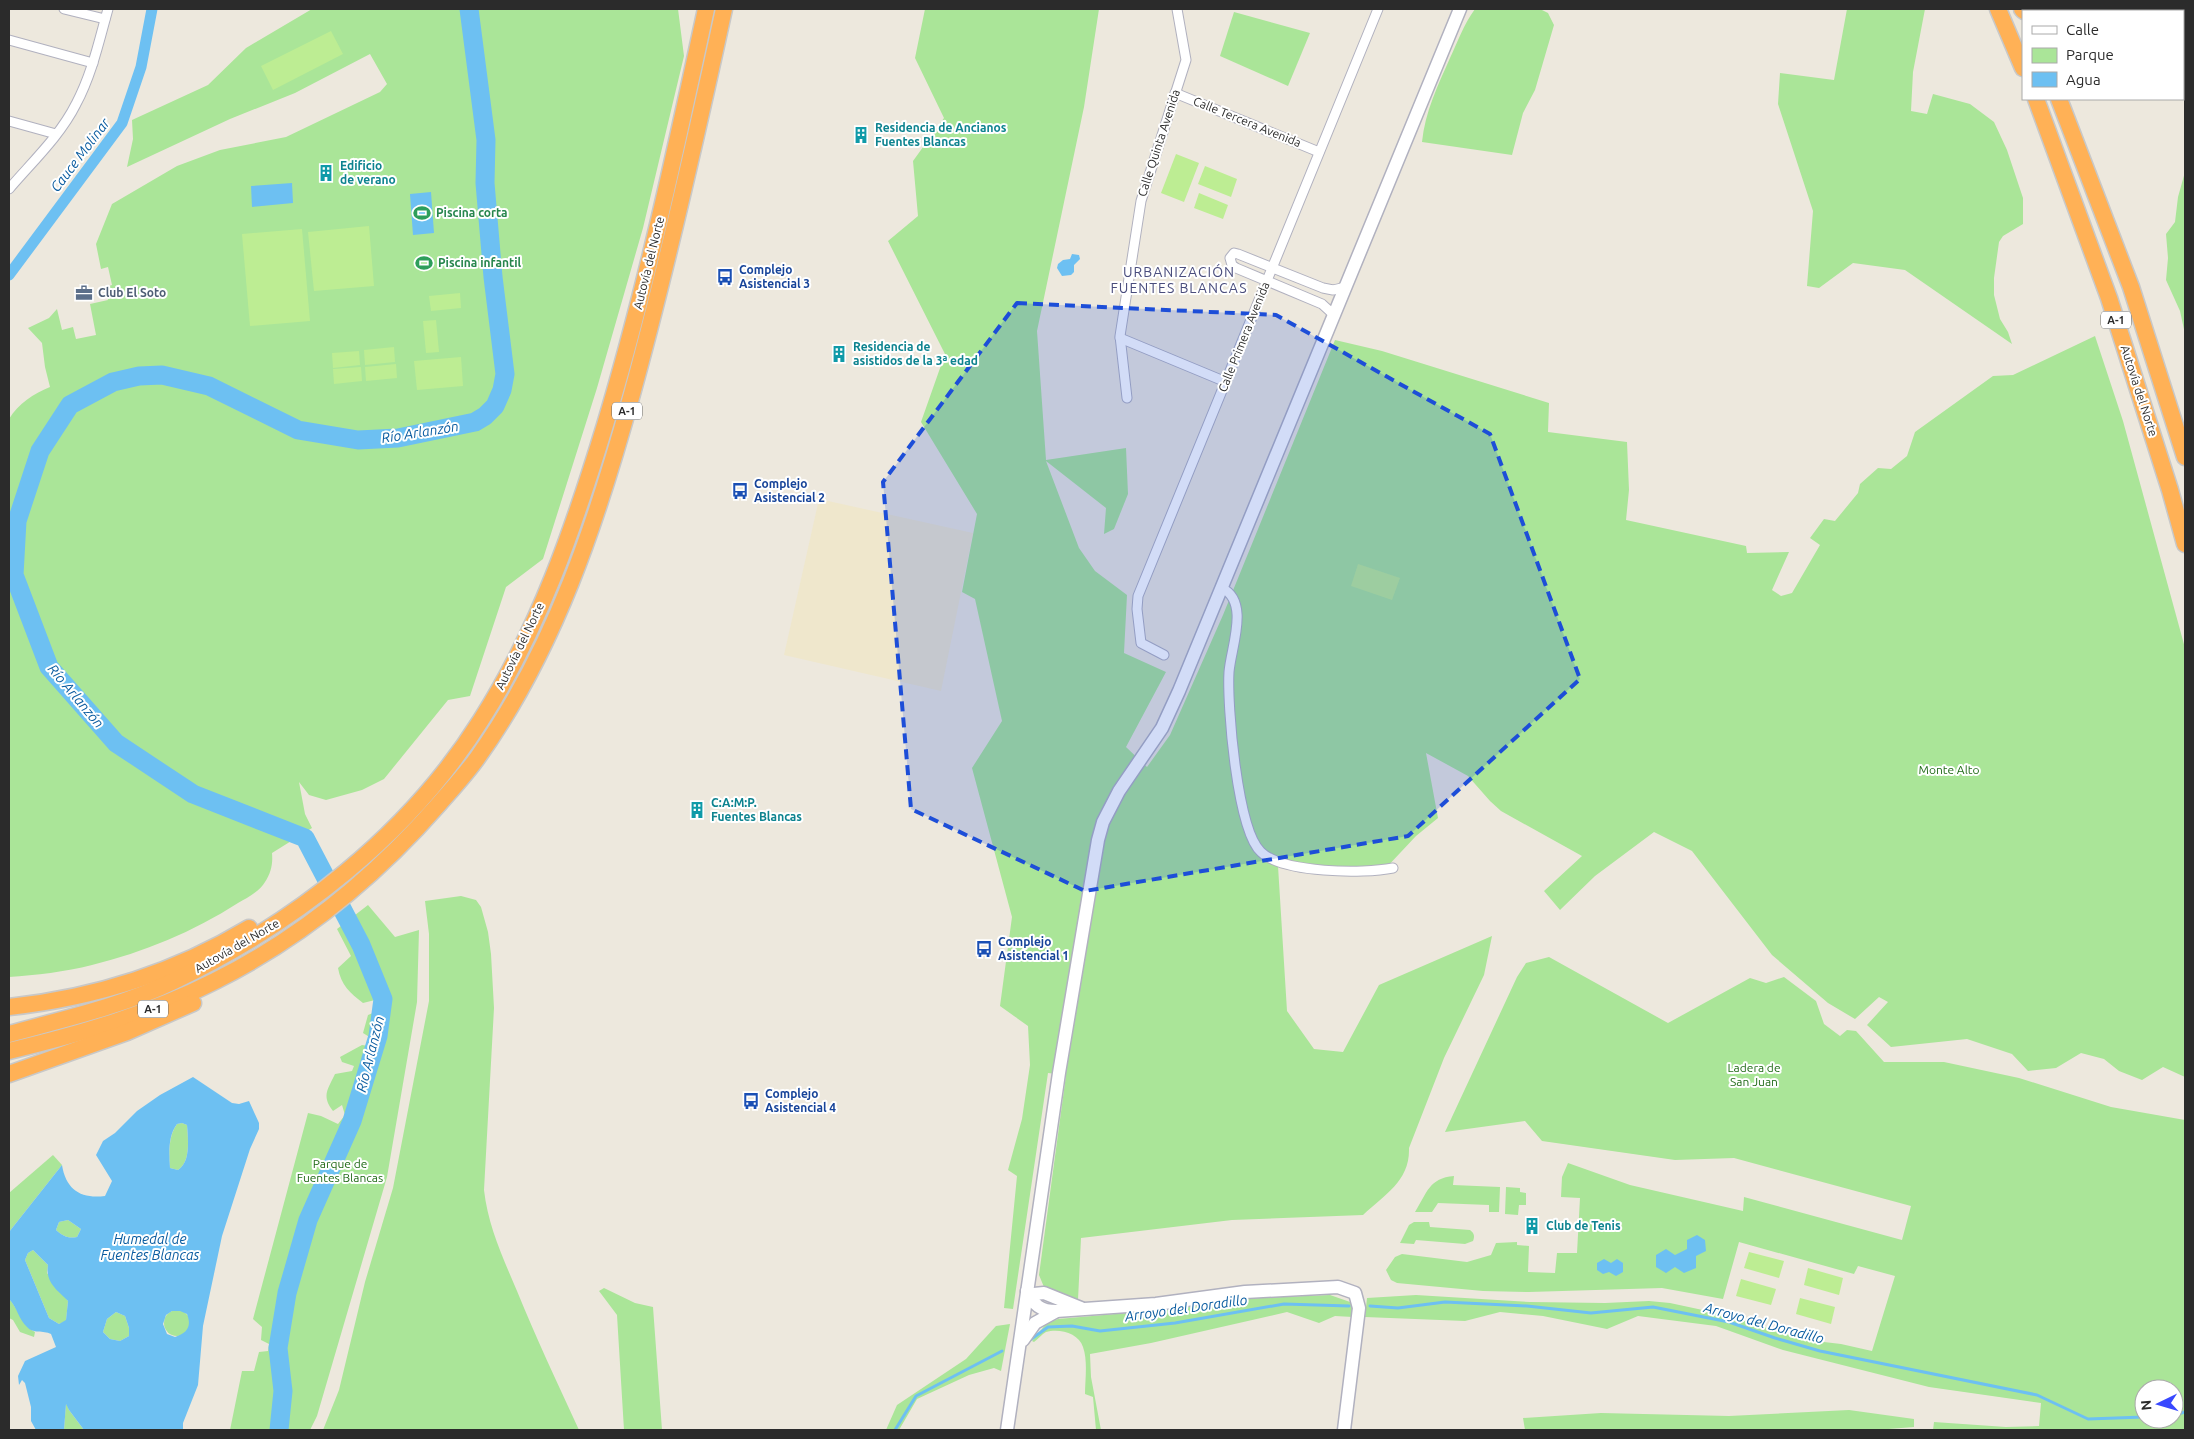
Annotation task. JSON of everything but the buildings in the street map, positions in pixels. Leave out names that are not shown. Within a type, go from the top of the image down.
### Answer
[{"type":"highway","name":"Autovía del Norte","points":[[9,1034],[87,1013],[172,982],[232,951],[272,920],[336,881],[382,833],[418,801],[480,723],[512,666],[562,556],[580,505],[619,377],[641,296],[706,9]]},
{"type":"highway","name":"Autovía del Norte","points":[[288,942],[335,914],[448,806],[456,784],[477,759],[526,680],[547,637],[576,567],[602,496],[654,314],[724,9]]},
{"type":"highway","points":[[1998,9],[2022,66]]},
{"type":"highway","name":"Autovía del Norte","points":[[2036,100],[2110,298],[2185,544]]},
{"type":"highway","name":"Autovía del Norte","points":[[2059,100],[2128,278],[2185,457]]},
{"type":"highway","points":[[9,1007],[120,986],[175,965],[272,920]]},
{"type":"highway","points":[[9,1074],[163,1018],[237,980],[288,942]]},
{"type":"highway","name":"A-1","points":[[9,1051],[75,1035],[154,1008],[216,981],[288,942]]},
{"type":"highway","points":[[9,1000],[49,1000]]},
{"type":"main road","points":[[1007,1430],[1080,938],[1100,830],[1124,782],[1162,728],[1222,588],[1460,9]]},
{"type":"main road","points":[[1030,1274],[1036,1286],[1044,1293],[1083,1309]]},
{"type":"main road","points":[[1028,1296],[1039,1308],[1046,1311],[1056,1311],[1156,1304],[1245,1292],[1338,1287],[1347,1289],[1355,1293],[1360,1308],[1344,1430]]},
{"type":"main road","points":[[1028,1296],[1044,1293]]},
{"type":"main road","points":[[1020,1347],[1025,1335],[1035,1323],[1056,1311]]},
{"type":"street","points":[[64,9],[105,20]]},
{"type":"street","points":[[9,189],[56,134],[76,105],[93,63],[108,9]]},
{"type":"street","name":"Calle Quinta Avenida","points":[[1127,398],[1120,338],[1142,197],[1186,60],[1177,9]]},
{"type":"street","name":"Calle Primera Avenida","points":[[1164,655],[1141,643],[1137,609],[1138,596],[1378,9]]},
{"type":"street","points":[[9,40],[93,63]]},
{"type":"street","name":"Calle Tercera Avenida","points":[[1175,93],[1319,152]]},
{"type":"street","points":[[9,121],[56,134]]},
{"type":"street","points":[[1334,315],[1322,304],[1236,268],[1232,265],[1230,258],[1234,253],[1238,254],[1323,288],[1333,290],[1346,287]]},
{"type":"street","points":[[1120,338],[1226,382]]},
{"type":"street","points":[[1222,588],[1233,597],[1238,616],[1232,648],[1228,696],[1242,803],[1247,825],[1255,845],[1261,853],[1276,862],[1292,865],[1362,872],[1393,868]]},
{"type":"highlighted area","points":[[1017,303],[1276,315],[1490,434],[1580,679],[1408,836],[1085,891],[911,809],[883,482]]},
{"type":"shaded area","points":[[819,499],[973,533],[941,691],[784,655]]},
{"type":"green space","points":[[312,9],[678,9],[684,56],[643,228],[597,388],[543,559],[506,587],[470,696],[448,700],[384,779],[362,790],[326,800],[309,795],[299,782],[305,814],[312,828],[272,853],[271,868],[267,879],[249,897],[186,932],[130,954],[71,970],[9,977],[9,419],[17,408],[27,400],[50,387],[42,343],[28,328],[49,318],[57,309],[62,330],[73,327],[76,339],[96,335],[90,304],[108,300],[106,287],[112,285],[108,267],[101,269],[96,244],[112,204],[177,166],[220,150],[286,137],[380,92],[387,84],[370,54],[295,93],[230,119],[127,167],[133,139],[132,120],[208,85],[246,48]]},
{"type":"green space","name":"Monte Alto","points":[[925,9],[1099,9],[1084,107],[1037,331],[1046,460],[1126,448],[1128,494],[1114,529],[1104,534],[1106,508],[1046,461],[1079,548],[1095,571],[1127,595],[1124,653],[1166,672],[1126,747],[1147,767],[1170,735],[1223,615],[1335,340],[1382,351],[1549,403],[1548,432],[1627,442],[1629,490],[1626,520],[1746,546],[1747,553],[1789,552],[1772,590],[1781,596],[1792,593],[1820,545],[1810,538],[1824,519],[1835,521],[1858,493],[1860,484],[1878,468],[1891,469],[1907,456],[1915,432],[1993,376],[2013,375],[2095,336],[2123,421],[2185,648],[2185,1077],[2163,1067],[2142,1080],[2119,1071],[2104,1059],[2081,1053],[2056,1068],[2028,1071],[2012,1054],[1967,1039],[1891,1047],[1867,1025],[1888,1002],[1879,997],[1855,1019],[1828,1003],[1772,955],[1692,851],[1654,832],[1595,876],[1560,910],[1544,891],[1582,856],[1501,811],[1468,776],[1426,753],[1438,818],[1416,836],[1385,869],[1278,866],[1287,1011],[1314,1049],[1343,1052],[1379,985],[1492,936],[1484,975],[1444,1058],[1409,1148],[1405,1169],[1395,1186],[1363,1215],[1232,1220],[1081,1238],[1078,1300],[1044,1287],[1039,1275],[1066,1075],[1048,1073],[1013,1309],[1004,1308],[1017,1176],[1008,1170],[1022,1119],[1030,1065],[1028,1026],[1000,1006],[1012,917],[972,768],[1002,721],[975,599],[962,592],[977,514],[921,422],[945,354],[888,241],[918,216],[913,161],[944,118],[915,58]]},
{"type":"green space","points":[[1475,9],[1540,9],[1548,13],[1554,25],[1535,90],[1523,113],[1512,155],[1422,142],[1429,109],[1461,33]]},
{"type":"green space","points":[[1847,9],[1925,9],[1913,72],[1911,111],[1927,114],[1933,94],[1970,104],[1994,122],[2007,150],[2023,198],[2023,224],[2003,236],[1999,242],[1994,278],[1994,295],[2000,319],[2008,332],[2012,344],[1905,270],[1853,263],[1819,288],[1807,286],[1813,211],[1778,104],[1780,73],[1834,80]]},
{"type":"green space","points":[[1234,12],[1310,33],[1288,86],[1220,56]]},
{"type":"green space","points":[[331,31],[343,54],[273,90],[261,66]]},
{"type":"green space","points":[[1176,154],[1199,163],[1184,202],[1161,193]]},
{"type":"green space","points":[[1205,166],[1237,179],[1231,197],[1198,184]]},
{"type":"green space","points":[[2185,172],[2185,334],[2180,311],[2166,280],[2168,258],[2166,234],[2175,222],[2178,197]]},
{"type":"green space","points":[[1199,193],[1228,205],[1223,219],[1194,208]]},
{"type":"green space","points":[[369,226],[374,286],[314,291],[308,232]]},
{"type":"green space","points":[[302,229],[310,321],[250,326],[242,234]]},
{"type":"green space","points":[[460,293],[461,308],[431,311],[429,296]]},
{"type":"green space","points":[[436,320],[439,352],[426,353],[423,321]]},
{"type":"green space","points":[[394,347],[395,362],[365,365],[364,350]]},
{"type":"green space","points":[[359,351],[360,365],[333,368],[332,353]]},
{"type":"green space","points":[[461,357],[463,386],[417,390],[414,361]]},
{"type":"green space","points":[[396,364],[397,378],[366,381],[365,367]]},
{"type":"green space","points":[[361,367],[362,381],[334,384],[333,369]]},
{"type":"green space","points":[[1358,564],[1400,578],[1392,600],[1351,586]]},
{"type":"green space","points":[[461,896],[476,900],[481,907],[488,932],[491,954],[494,1008],[484,1190],[486,1203],[506,1266],[539,1344],[579,1430],[323,1430],[339,1390],[365,1282],[393,1188],[429,1001],[429,934],[425,901]]},
{"type":"green space","name":"Parque de Fuentes Blancas","points":[[368,905],[395,937],[419,930],[417,1002],[387,1177],[317,1416],[310,1430],[230,1430],[242,1371],[254,1371],[259,1352],[268,1351],[269,1344],[261,1340],[262,1327],[253,1319],[308,1113],[321,1116],[338,1124],[345,1115],[342,1105],[333,1111],[329,1106],[327,1101],[328,1088],[335,1074],[352,1071],[354,1066],[342,1062],[340,1057],[362,1045],[369,1046],[371,1038],[363,1033],[368,1015],[378,1011],[375,1000],[363,1003],[344,984],[338,968],[351,956],[337,929]]},
{"type":"green space","name":"Ladera de San Juan","points":[[1549,957],[1668,1023],[1750,978],[1766,983],[1784,977],[1816,1001],[1824,1024],[1840,1036],[1847,1030],[1856,1031],[1884,1062],[1944,1062],[2019,1078],[2111,1107],[2185,1120],[2185,1430],[1933,1430],[1934,1422],[2006,1427],[2039,1426],[2041,1403],[1929,1387],[1783,1350],[1716,1326],[1638,1316],[1607,1329],[1543,1316],[1500,1312],[1465,1321],[1365,1317],[1367,1298],[1416,1295],[1530,1302],[1605,1303],[1649,1301],[1670,1303],[1726,1315],[1807,1340],[1841,1344],[1872,1351],[1895,1276],[1858,1266],[1854,1274],[1739,1242],[1723,1299],[1662,1288],[1529,1292],[1483,1291],[1397,1283],[1391,1280],[1386,1270],[1395,1257],[1402,1254],[1467,1262],[1491,1255],[1496,1243],[1517,1242],[1517,1245],[1529,1246],[1528,1272],[1555,1273],[1557,1253],[1577,1253],[1580,1198],[1561,1197],[1562,1177],[1568,1163],[1630,1185],[1743,1211],[1744,1197],[1902,1240],[1911,1206],[1734,1158],[1675,1160],[1542,1141],[1525,1121],[1445,1132],[1517,977],[1526,963]]},
{"type":"green space","points":[[177,1124],[187,1125],[188,1150],[185,1162],[178,1170],[170,1168],[170,1145],[174,1129]]},
{"type":"green space","points":[[53,1155],[62,1165],[9,1232],[9,1193]]},
{"type":"green space","points":[[1454,1176],[1453,1185],[1500,1187],[1499,1212],[1489,1212],[1489,1205],[1438,1203],[1432,1212],[1415,1212],[1434,1183],[1446,1177]]},
{"type":"green space","points":[[1506,1187],[1520,1188],[1520,1192],[1526,1193],[1526,1205],[1519,1205],[1518,1215],[1505,1214]]},
{"type":"green space","points":[[68,1220],[81,1229],[77,1237],[71,1238],[56,1230],[59,1222]]},
{"type":"green space","points":[[1414,1222],[1429,1222],[1430,1227],[1470,1230],[1474,1235],[1474,1239],[1465,1244],[1416,1240],[1414,1244],[1400,1243],[1409,1225]]},
{"type":"green space","points":[[33,1250],[48,1265],[47,1273],[68,1301],[66,1321],[59,1324],[49,1318],[25,1260],[28,1253]]},
{"type":"green space","points":[[1749,1252],[1784,1261],[1779,1278],[1744,1268]]},
{"type":"green space","points":[[1808,1268],[1843,1278],[1839,1295],[1804,1285]]},
{"type":"green space","points":[[1741,1279],[1776,1289],[1771,1305],[1736,1296]]},
{"type":"green space","points":[[604,1288],[635,1303],[653,1307],[662,1430],[624,1430],[617,1315],[599,1291]]},
{"type":"green space","points":[[1330,1295],[1353,1303],[1353,1317],[1335,1316],[1319,1323],[1287,1312],[1151,1343],[1090,1354],[1091,1377],[1101,1430],[1096,1430],[1093,1397],[1085,1394],[1086,1370],[1081,1342],[1073,1335],[1062,1331],[1046,1332],[1034,1342],[1032,1341],[1046,1324],[1058,1319],[1161,1310],[1237,1299]]},
{"type":"green space","points":[[1800,1298],[1835,1307],[1831,1324],[1796,1314]]},
{"type":"green space","points":[[9,1299],[26,1325],[35,1332],[34,1337],[20,1332],[13,1320],[9,1318]]},
{"type":"green space","points":[[177,1310],[186,1314],[190,1323],[186,1332],[177,1336],[168,1332],[164,1323],[168,1314]]},
{"type":"green space","points":[[116,1312],[125,1316],[129,1328],[129,1336],[120,1341],[110,1339],[103,1332],[107,1319]]},
{"type":"green space","points":[[1010,1324],[1001,1371],[994,1368],[969,1375],[917,1399],[899,1430],[886,1430],[897,1405],[966,1359],[996,1326]]},
{"type":"green space","points":[[66,1403],[69,1410],[84,1430],[64,1430]]},
{"type":"green space","points":[[1849,1410],[1914,1419],[1914,1427],[1876,1430],[1525,1430],[1523,1418],[1601,1413],[1729,1416]]},
{"type":"water","points":[[292,183],[293,203],[252,207],[251,186]]},
{"type":"water","name":"Piscina corta","points":[[431,192],[434,233],[413,235],[410,194]]},
{"type":"water","points":[[1072,254],[1079,255],[1080,259],[1074,265],[1074,272],[1071,275],[1062,276],[1057,268],[1058,264],[1063,260],[1070,259]]},
{"type":"water","name":"Humedal de Fuentes Blancas","points":[[193,1077],[232,1103],[239,1104],[249,1101],[259,1123],[259,1129],[250,1149],[222,1236],[203,1326],[198,1385],[183,1423],[183,1430],[84,1430],[66,1404],[64,1430],[36,1430],[31,1421],[31,1407],[25,1383],[22,1380],[19,1385],[18,1376],[25,1361],[56,1347],[51,1334],[27,1327],[9,1299],[9,1232],[62,1165],[67,1181],[76,1191],[89,1196],[105,1196],[112,1181],[96,1155],[103,1141],[115,1133],[137,1111],[160,1095]],"holes":[[[177,1124],[187,1125],[188,1143],[185,1162],[178,1170],[170,1168],[169,1156],[172,1134]],[[68,1220],[81,1229],[77,1237],[71,1238],[56,1230],[59,1222]],[[33,1250],[48,1265],[50,1281],[68,1301],[66,1320],[59,1324],[49,1318],[25,1260],[28,1253]],[[172,1311],[180,1311],[187,1314],[189,1326],[175,1337],[167,1334],[163,1324],[166,1315]],[[116,1312],[125,1316],[129,1328],[129,1336],[120,1341],[110,1339],[103,1332],[107,1319]]]},
{"type":"water","points":[[1697,1235],[1705,1240],[1706,1251],[1696,1256],[1696,1268],[1684,1273],[1675,1267],[1666,1273],[1656,1267],[1656,1255],[1666,1249],[1675,1255],[1687,1249],[1687,1240]]},
{"type":"water","points":[[1604,1259],[1611,1263],[1617,1259],[1623,1263],[1623,1272],[1616,1276],[1609,1272],[1603,1274],[1597,1270],[1597,1263]]},
{"type":"waterway","name":"Cauce Molinar","points":[[9,275],[122,123],[141,67],[152,9]]},
{"type":"waterway","name":"Río Arlanzón","points":[[279,1430],[283,1391],[278,1348],[287,1293],[308,1220],[352,1121],[378,1036],[383,999],[361,945],[305,838],[193,794],[116,743],[49,667],[14,575],[17,521],[40,451],[70,405],[113,382],[139,376],[162,375],[209,386],[298,430],[358,440],[398,438],[475,422],[485,416],[495,406],[502,390],[505,374],[493,277],[485,183],[486,140],[469,9]]},
{"type":"waterway","name":"Arroyo del Doradillo","points":[[1370,1306],[1398,1308],[1445,1302],[1527,1306],[1591,1313],[1653,1307],[1729,1322],[1820,1351],[2037,1395],[2088,1419],[2134,1417]]},
{"type":"waterway","name":"Arroyo del Doradillo","points":[[1030,1340],[1048,1327],[1072,1326],[1100,1331],[1175,1323],[1284,1304],[1349,1306]]},
{"type":"waterway","name":"Arroyo del Doradillo","points":[[895,1430],[916,1396],[1002,1351]]},
{"type":"place","name":"Residencia de Ancianos Fuentes Blancas","points":[[861,135]]},
{"type":"place","name":"Edificio de verano","points":[[326,173]]},
{"type":"place","name":"Piscina corta","points":[[422,213]]},
{"type":"place","name":"Piscina infantil","points":[[424,263]]},
{"type":"place","name":"Complejo Asistencial 3","points":[[725,277]]},
{"type":"place","name":"Club El Soto","points":[[84,293]]},
{"type":"place","name":"Residencia de asistidos de la 3ª edad","points":[[839,354]]},
{"type":"place","name":"Complejo Asistencial 2","points":[[740,491]]},
{"type":"place","name":"C:A:M:P. Fuentes Blancas","points":[[697,810]]},
{"type":"place","name":"Complejo Asistencial 1","points":[[984,949]]},
{"type":"place","name":"Complejo Asistencial 4","points":[[751,1101]]},
{"type":"place","name":"Club de Tenis","points":[[1532,1226]]},
{"type":"district","name":"URBANIZACIÓN FUENTES BLANCAS","points":[[1179,280]]}]
